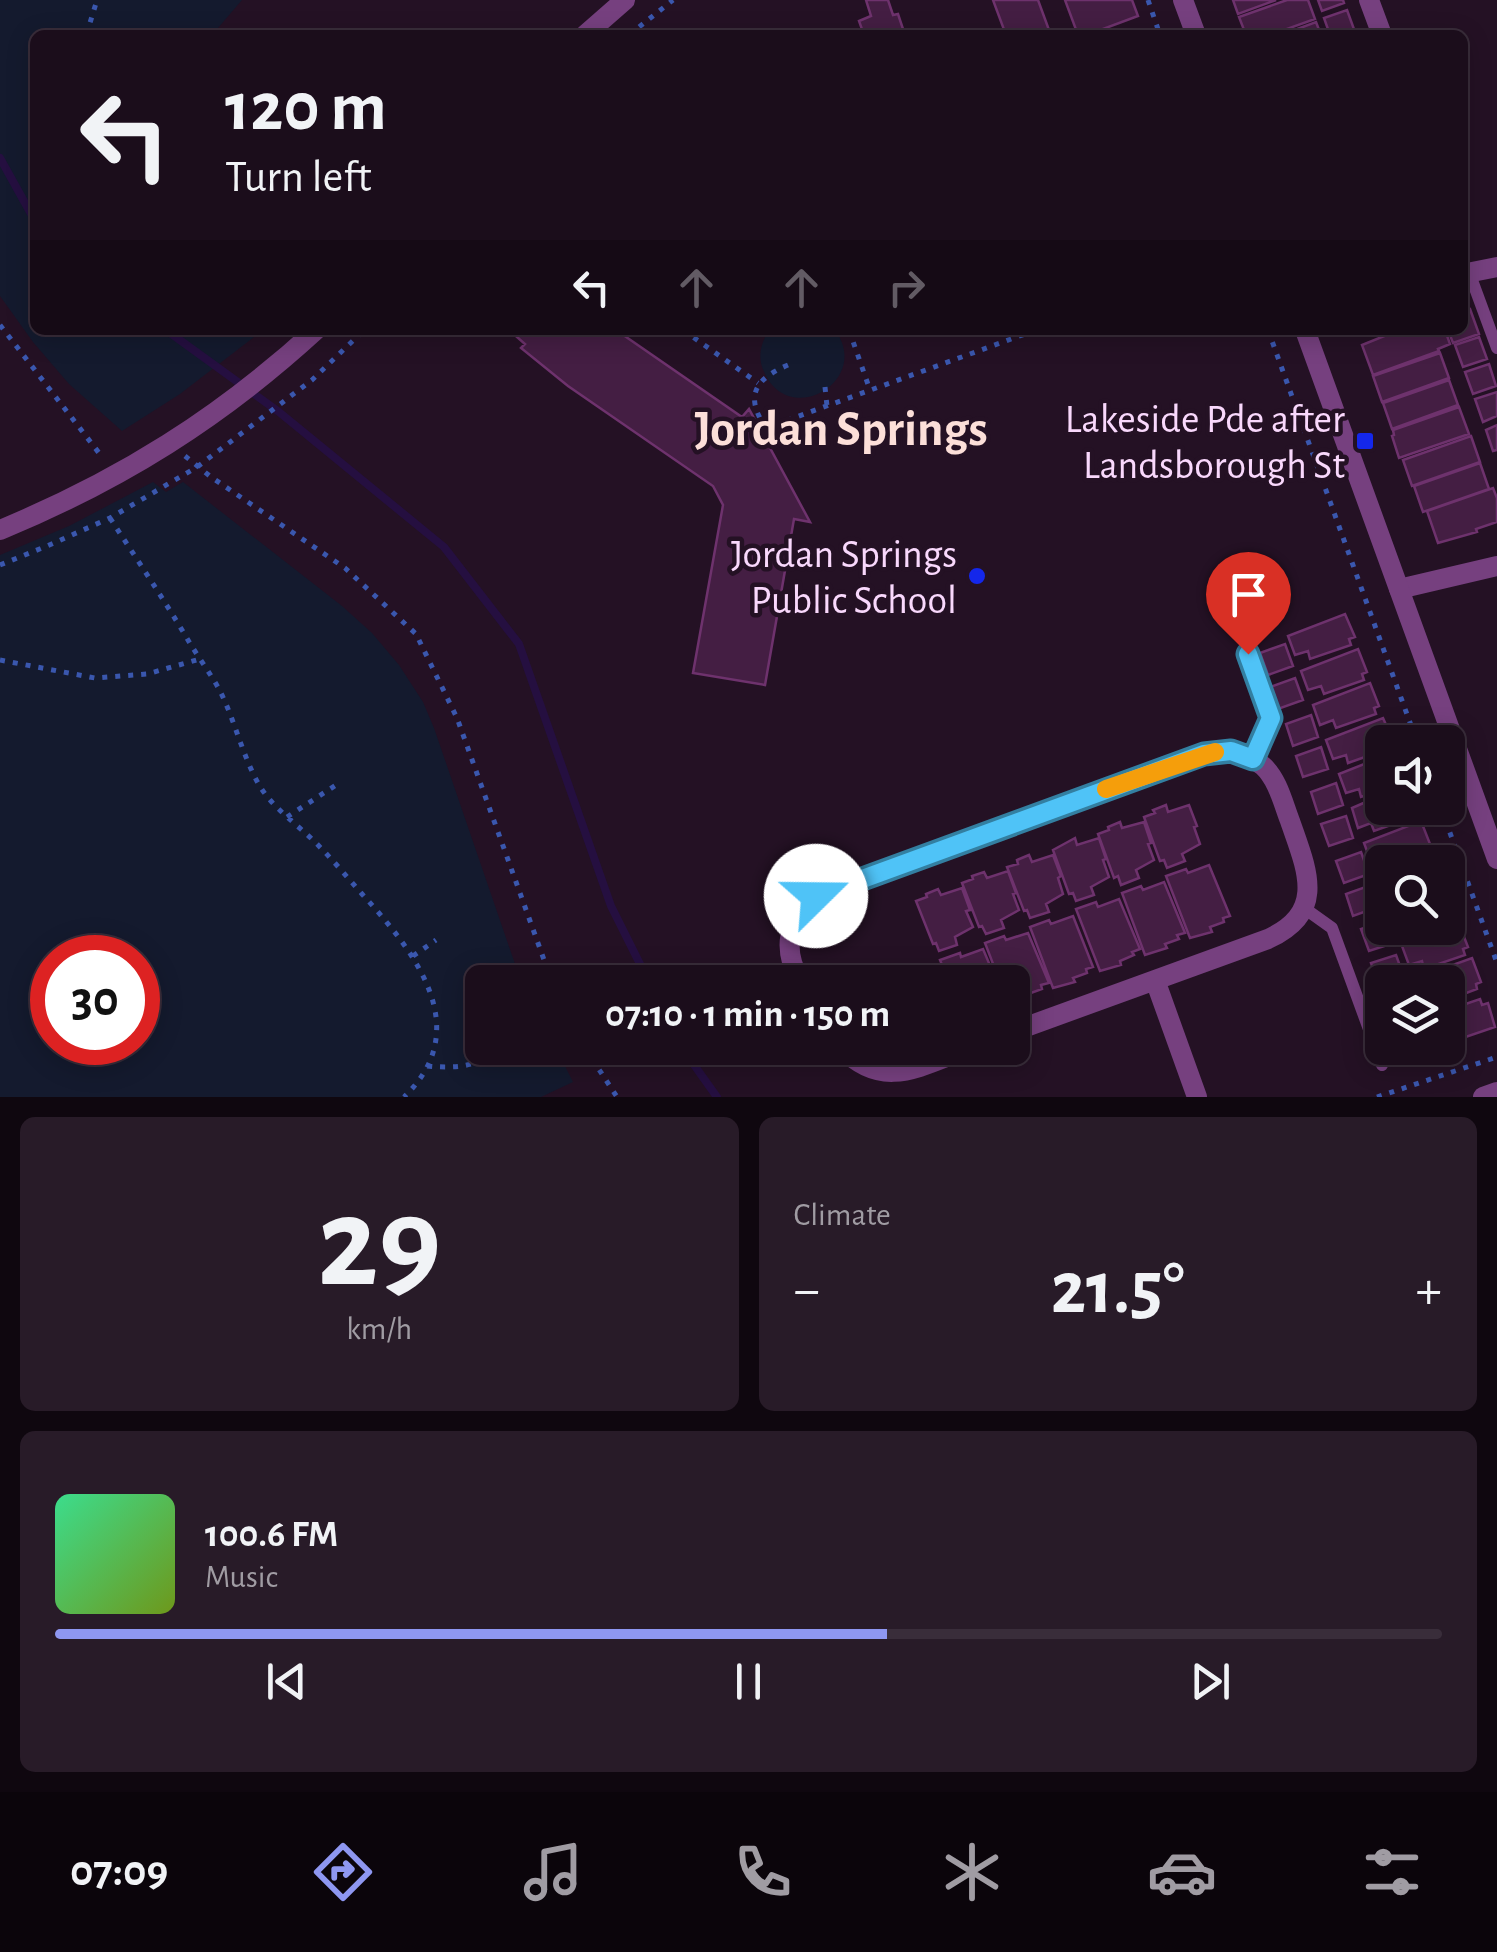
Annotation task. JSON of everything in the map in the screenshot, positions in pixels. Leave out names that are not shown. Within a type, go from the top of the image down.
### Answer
[{"type":"street","points":[[592,30],[625,0]]},
{"type":"street","points":[[1183,0],[1194,30]]},
{"type":"street","points":[[1369,0],[1380,30]]},
{"type":"street","points":[[1468,267],[1497,267]]},
{"type":"street","points":[[0,530],[134,466],[202,423],[311,335]]},
{"type":"street","points":[[1307,335],[1497,858]]},
{"type":"street","points":[[1399,589],[1497,566]]},
{"type":"street","points":[[793,965],[789,942],[792,925],[816,896],[1204,754],[1231,751],[1253,759],[1270,774],[1309,883],[1304,908],[1295,921],[1282,933],[1030,1025]]},
{"type":"street","points":[[1155,980],[1197,1097]]},
{"type":"street","points":[[862,1065],[893,1073],[921,1065]]},
{"type":"street","points":[[1483,1097],[1497,1092]]},
{"type":"lane","points":[[1468,275],[1497,348]]},
{"type":"lane","points":[[1248,654],[1271,718],[1253,759]]},
{"type":"lane","points":[[1304,908],[1332,928],[1365,1018]]},
{"type":"path","points":[[89,30],[97,0]]},
{"type":"path","points":[[634,30],[672,0]]},
{"type":"path","points":[[1148,0],[1158,30]]},
{"type":"path","points":[[0,325],[99,453]]},
{"type":"path","points":[[0,564],[110,518],[197,467],[312,380],[359,335]]},
{"type":"path","points":[[690,335],[759,383]]},
{"type":"path","points":[[851,335],[870,390]]},
{"type":"path","points":[[788,365],[768,374],[754,395],[755,407],[766,428],[1013,335]]},
{"type":"path","points":[[1270,335],[1411,725]]},
{"type":"path","points":[[825,387],[827,406]]},
{"type":"path","points":[[188,460],[344,568],[416,634],[457,718],[546,965]]},
{"type":"path","points":[[110,518],[220,691],[258,784],[271,803],[314,840],[366,897],[425,976],[437,1018],[436,1043],[427,1066],[404,1097]]},
{"type":"path","points":[[0,660],[95,678],[146,674],[200,659]]},
{"type":"path","points":[[287,817],[336,785]]},
{"type":"path","points":[[1447,825],[1497,963]]},
{"type":"path","points":[[413,956],[436,940]]},
{"type":"path","points":[[1377,1097],[1497,1057]]},
{"type":"path","points":[[427,1066],[468,1065]]},
{"type":"path","points":[[596,1065],[617,1097]]},
{"type":"shaded area","points":[[0,0],[242,0],[216,30],[30,30],[30,335],[257,335],[180,394],[122,431],[69,384],[33,342],[0,296]]},
{"type":"shaded area","points":[[767,335],[838,335],[844,348],[843,366],[824,391],[792,397],[777,390],[765,374],[760,357]]},
{"type":"shaded area","points":[[153,482],[166,492],[183,482],[372,633],[423,702],[516,965],[465,965],[465,1065],[564,1065],[573,1082],[541,1097],[0,1097],[0,555],[69,526]]},
{"type":"building","points":[[866,0],[888,0],[903,30],[862,30],[859,21],[871,16]]},
{"type":"building","points":[[993,0],[1038,0],[1049,30],[1004,30]]},
{"type":"building","points":[[1065,0],[1132,0],[1138,16],[1100,30],[1076,30]]},
{"type":"building","points":[[1233,0],[1276,0],[1238,14]]},
{"type":"building","points":[[1287,0],[1308,0],[1315,19],[1284,30],[1244,30],[1239,17]]},
{"type":"building","points":[[1318,0],[1343,0],[1344,3],[1322,11]]},
{"type":"building","points":[[1347,10],[1354,30],[1328,30],[1324,18]]},
{"type":"building","points":[[1316,22],[1319,30],[1294,30]]},
{"type":"building","points":[[1468,310],[1479,334],[1453,343],[1450,335],[1468,335]]},
{"type":"building","points":[[515,335],[623,335],[742,417],[749,409],[810,522],[794,519],[765,685],[693,673],[723,505],[713,486],[568,386],[521,348],[525,344]]},
{"type":"building","points":[[1387,335],[1447,335],[1450,344],[1373,375],[1362,345]]},
{"type":"building","points":[[1479,337],[1487,359],[1463,367],[1455,345]]},
{"type":"building","points":[[1440,353],[1449,378],[1382,402],[1373,376]]},
{"type":"building","points":[[1489,364],[1496,386],[1473,394],[1465,372]]},
{"type":"building","points":[[1449,380],[1458,405],[1392,429],[1383,403]]},
{"type":"building","points":[[1497,392],[1497,416],[1483,422],[1475,399]]},
{"type":"building","points":[[1459,407],[1469,434],[1399,458],[1393,430]]},
{"type":"building","points":[[1497,425],[1497,450],[1493,451],[1486,430]]},
{"type":"building","points":[[1471,436],[1480,462],[1412,486],[1403,460]]},
{"type":"building","points":[[1480,463],[1489,489],[1423,512],[1414,486]]},
{"type":"building","points":[[1493,488],[1497,522],[1438,543],[1427,511]]},
{"type":"building","points":[[1345,614],[1355,637],[1349,639],[1351,645],[1310,659],[1308,651],[1295,655],[1288,636]]},
{"type":"building","points":[[1285,644],[1293,666],[1268,675],[1260,653]]},
{"type":"building","points":[[1358,649],[1367,672],[1362,674],[1364,680],[1324,694],[1321,686],[1308,690],[1301,671]]},
{"type":"building","points":[[1295,678],[1303,700],[1278,709],[1270,687]]},
{"type":"building","points":[[1370,683],[1379,706],[1374,708],[1376,714],[1336,728],[1333,720],[1320,725],[1313,705]]},
{"type":"building","points":[[1311,715],[1318,737],[1293,746],[1286,724]]},
{"type":"building","points":[[1383,718],[1386,725],[1365,725],[1365,757],[1348,763],[1346,755],[1333,759],[1326,740]]},
{"type":"building","points":[[1321,747],[1328,769],[1303,777],[1296,756]]},
{"type":"building","points":[[1365,764],[1365,796],[1361,797],[1359,789],[1346,793],[1339,774]]},
{"type":"building","points":[[1336,783],[1343,805],[1318,814],[1311,792]]},
{"type":"building","points":[[1365,802],[1366,825],[1358,828],[1352,808]]},
{"type":"building","points":[[1166,805],[1168,812],[1189,805],[1200,844],[1182,854],[1185,861],[1167,868],[1164,860],[1160,861],[1144,817]]},
{"type":"building","points":[[1346,816],[1353,838],[1329,846],[1321,824]]},
{"type":"building","points":[[1120,822],[1122,828],[1144,822],[1154,860],[1136,870],[1139,878],[1121,885],[1118,876],[1114,878],[1098,834]]},
{"type":"building","points":[[1411,825],[1423,825],[1430,844],[1365,846]]},
{"type":"building","points":[[1075,838],[1077,845],[1099,838],[1109,877],[1091,887],[1094,895],[1076,901],[1073,893],[1069,894],[1053,850]]},
{"type":"building","points":[[1361,852],[1365,875],[1344,883],[1336,861]]},
{"type":"building","points":[[1029,855],[1032,862],[1053,855],[1063,894],[1046,904],[1049,912],[1030,918],[1007,867]]},
{"type":"building","points":[[1209,865],[1230,916],[1210,927],[1212,932],[1190,938],[1166,876]]},
{"type":"building","points":[[1008,871],[1019,910],[1001,920],[1004,928],[986,934],[979,927],[962,883],[984,872],[987,878]]},
{"type":"building","points":[[1164,882],[1185,933],[1165,944],[1167,948],[1145,955],[1122,893]]},
{"type":"building","points":[[1365,887],[1365,912],[1353,916],[1346,894]]},
{"type":"building","points":[[962,888],[973,927],[955,937],[957,945],[939,951],[916,901],[938,889],[941,895]]},
{"type":"building","points":[[1119,899],[1140,949],[1120,961],[1121,965],[1100,971],[1076,909],[1096,902],[1098,907]]},
{"type":"building","points":[[1073,916],[1093,967],[1073,978],[1075,982],[1053,988],[1030,927]]},
{"type":"building","points":[[1028,933],[1049,983],[1030,993],[1030,965],[993,965],[985,943],[1004,936],[1006,940]]},
{"type":"building","points":[[1465,939],[1468,947],[1463,949],[1465,955],[1436,965],[1423,965],[1422,961],[1409,965],[1402,946],[1465,945]]},
{"type":"building","points":[[1367,945],[1388,945],[1369,951]]},
{"type":"building","points":[[983,949],[990,965],[942,965],[940,960],[960,953],[961,957]]},
{"type":"building","points":[[1396,955],[1400,965],[1372,965]]},
{"type":"building","points":[[1472,958],[1481,982],[1476,984],[1477,989],[1465,994],[1465,965],[1453,965]]},
{"type":"building","points":[[1480,999],[1482,1005],[1488,1003],[1495,1027],[1465,1037],[1465,1004]]},
{"type":"waterway","points":[[0,158],[30,212]]},
{"type":"waterway","points":[[173,335],[279,412],[444,547],[519,644],[611,906],[640,965]]},
{"type":"waterway","points":[[694,1065],[717,1097]]},
{"type":"slow traffic","points":[[1106,789],[1215,752]]},
{"type":"place","name":"Lakeside Pde after Landsborough St","points":[[1365,441]]},
{"type":"place","name":"Jordan Springs Public School","points":[[977,576]]},
{"type":"district","name":"Jordan Springs","points":[[841,427]]},
{"type":"route","points":[[816,896],[1204,754],[1231,751],[1253,759],[1271,718],[1248,654]]}]
